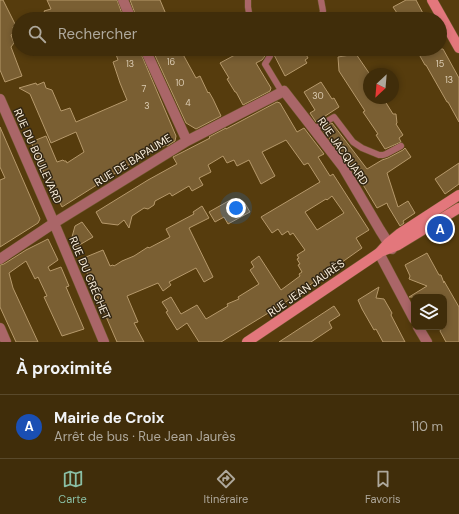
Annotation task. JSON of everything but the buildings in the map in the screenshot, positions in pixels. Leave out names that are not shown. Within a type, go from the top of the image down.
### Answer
[{"type":"main road","points":[[432,0],[439,12]]},
{"type":"main road","points":[[447,27],[459,48]]},
{"type":"main road","name":"RUE JEAN JAURÈS","points":[[390,246],[399,234],[459,195]]},
{"type":"main road","name":"RUE JEAN JAURÈS","points":[[247,342],[390,246],[459,208]]},
{"type":"street","points":[[123,0],[128,12]]},
{"type":"street","points":[[148,56],[187,141]]},
{"type":"street","name":"RUE DE BAPAUME","points":[[0,259],[54,223],[187,141],[283,91]]},
{"type":"street","name":"RUE JACQUARD","points":[[283,91],[343,167],[390,246]]},
{"type":"street","name":"RUE DU BOULEVARD","points":[[0,99],[54,223]]},
{"type":"street","name":"RUE DU CRÉCHET","points":[[54,223],[104,342]]},
{"type":"street","points":[[379,253],[411,313]]},
{"type":"street","points":[[0,328],[6,342]]},
{"type":"street","points":[[420,330],[427,342]]},
{"type":"lane","points":[[248,0],[249,12]]},
{"type":"lane","points":[[321,0],[323,12]]},
{"type":"lane","points":[[270,56],[265,64],[283,91]]},
{"type":"lane","points":[[314,130],[334,117],[353,142],[362,148],[383,155],[401,146]]},
{"type":"place","name":"Mairie de Croix","points":[[440,229]]}]
